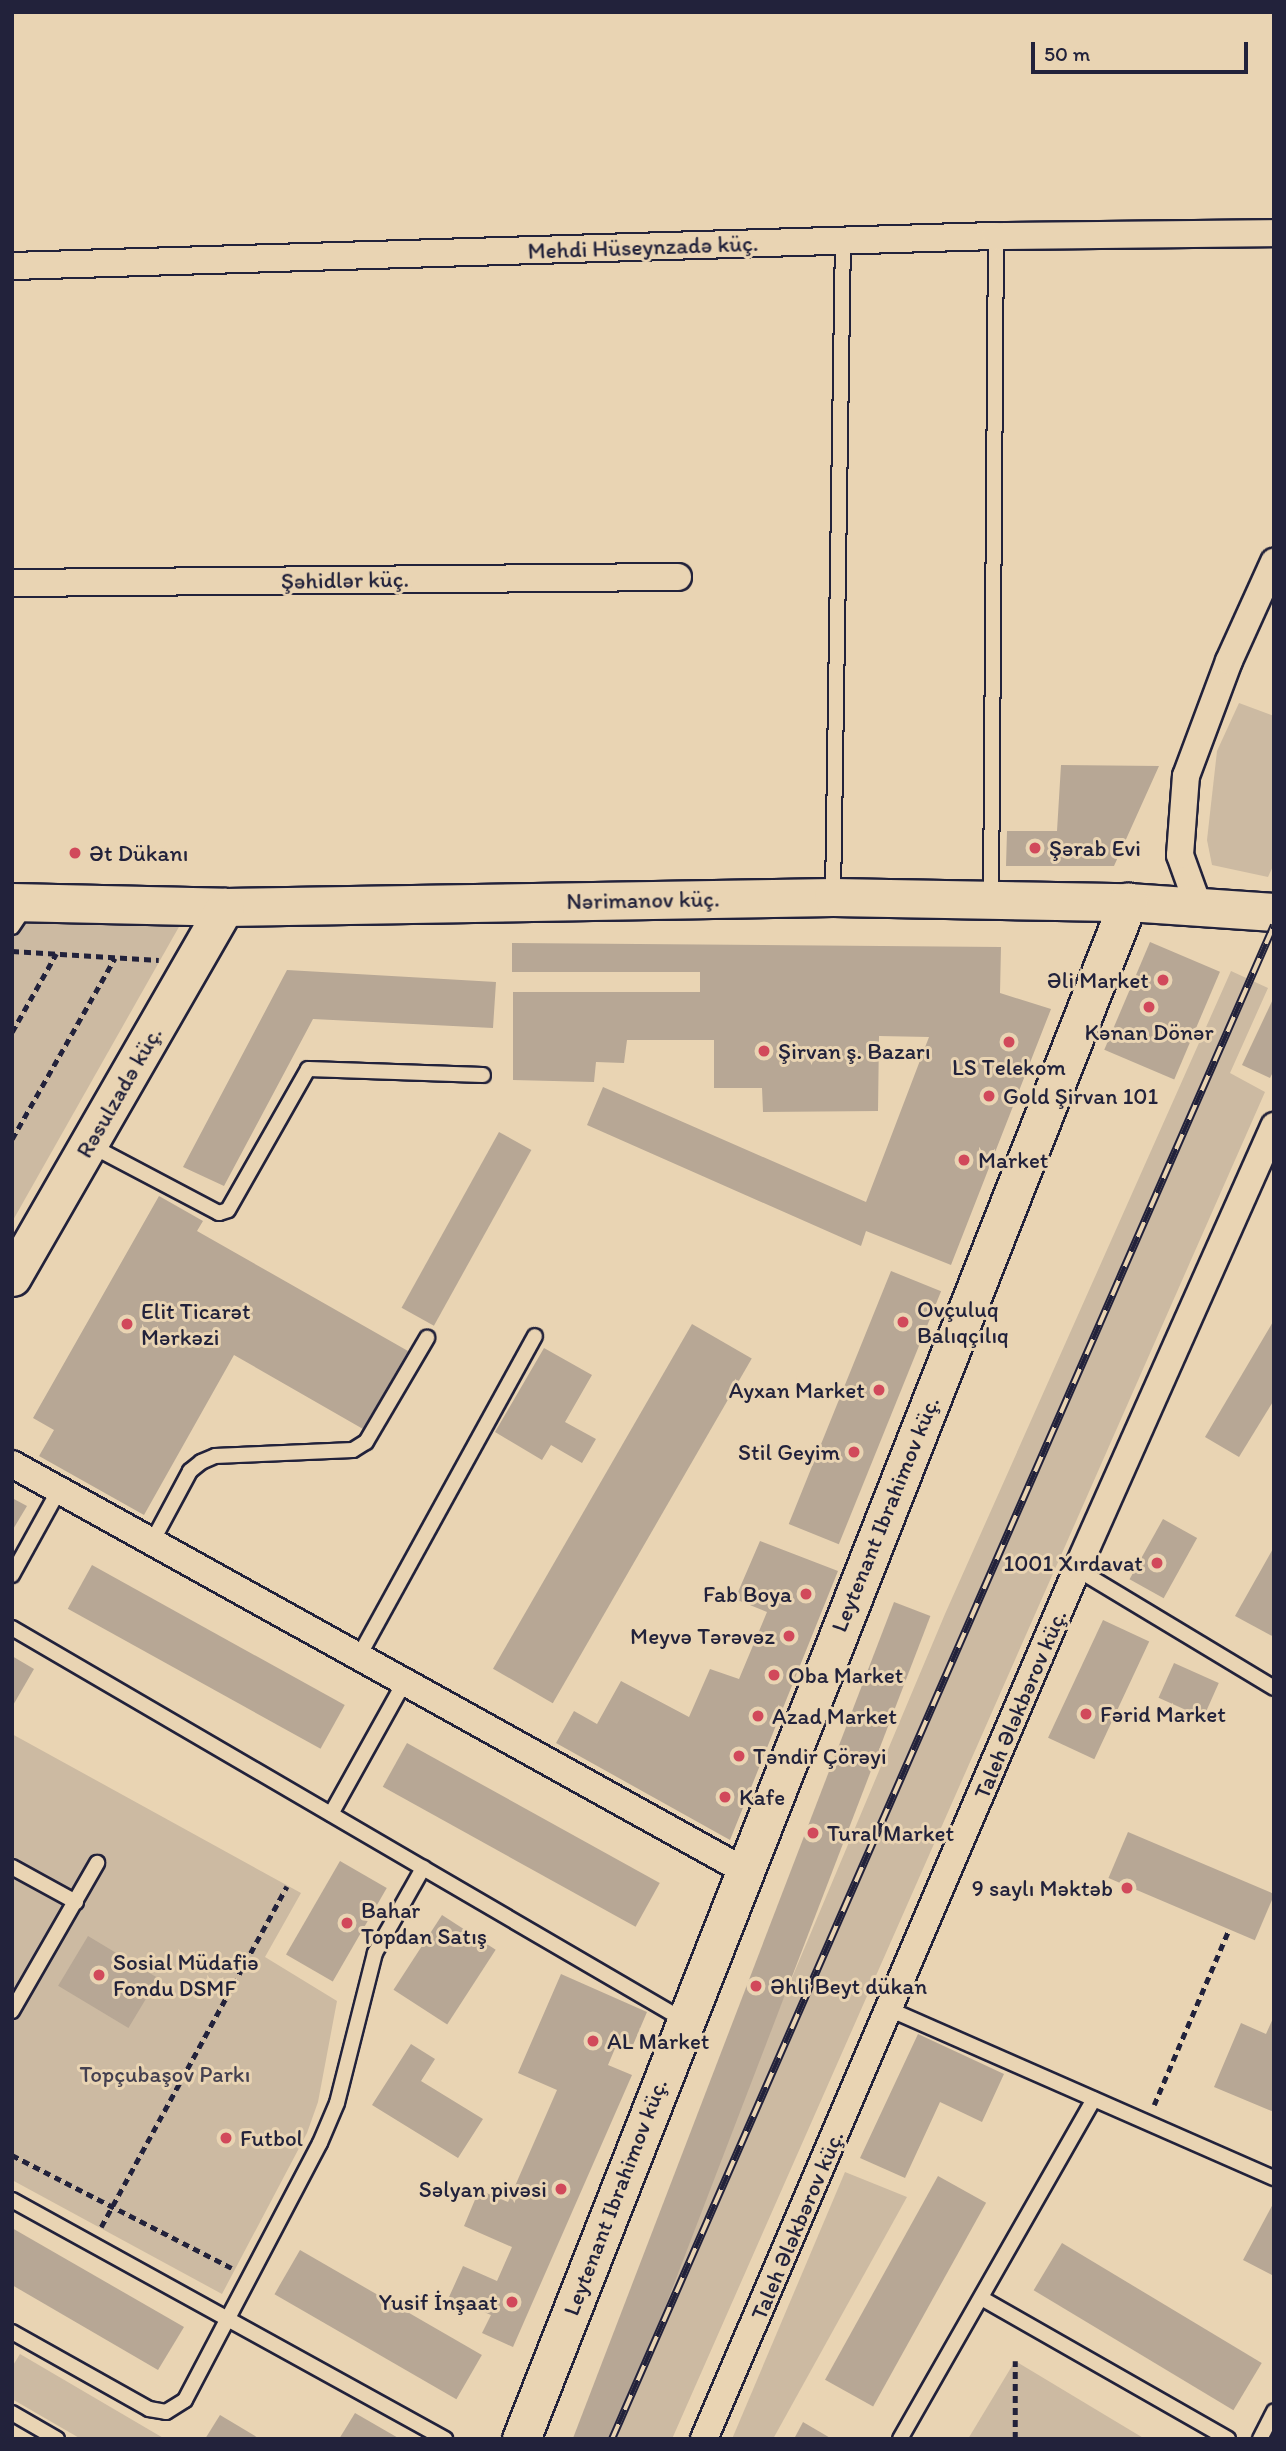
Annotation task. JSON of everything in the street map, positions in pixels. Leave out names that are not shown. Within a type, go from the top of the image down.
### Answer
[{"type":"street","name":"Mehdi Hüseynzadə küç.","points":[[12,266],[996,236],[1274,233]]},
{"type":"street","points":[[1198,905],[1180,855],[1186,776],[1230,661],[1274,562]]},
{"type":"street","name":"Şəhidlər küç.","points":[[12,583],[678,577]]},
{"type":"street","name":"Nərimanov küç.","points":[[18,911],[833,897],[1128,902],[1274,912]]},
{"type":"street","name":"Leytenant Ibrahimov küç.","points":[[521,2439],[1128,902]]},
{"type":"street","name":"Rəsulzadə küç.","points":[[12,1277],[225,907]]},
{"type":"street","name":"Taleh Ələkbərov küç.","points":[[704,2439],[891,2010],[1077,1569],[1274,1126]]},
{"type":"street","points":[[12,1464],[745,1871]]},
{"type":"lane","points":[[992,898],[996,236]]},
{"type":"lane","points":[[833,897],[843,241]]},
{"type":"lane","points":[[89,1144],[219,1213],[228,1210],[308,1069],[483,1075]]},
{"type":"lane","points":[[359,1656],[535,1336]]},
{"type":"lane","points":[[152,1542],[190,1471],[201,1462],[215,1456],[353,1450],[366,1442],[427,1338]]},
{"type":"lane","points":[[12,1575],[59,1490]]},
{"type":"lane","points":[[1077,1569],[1273,1686]]},
{"type":"lane","points":[[12,1628],[685,2021]]},
{"type":"lane","points":[[331,1814],[405,1681]]},
{"type":"lane","points":[[12,2011],[97,1863]]},
{"type":"lane","points":[[12,1867],[76,1902]]},
{"type":"lane","points":[[12,2332],[149,2409],[166,2412],[185,2400],[199,2381],[332,2113],[364,1984],[375,1953],[423,1868]]},
{"type":"lane","points":[[891,2010],[1274,2178]]},
{"type":"lane","points":[[900,2439],[983,2299],[1094,2099]]},
{"type":"lane","points":[[12,2200],[445,2439]]},
{"type":"lane","points":[[983,2299],[1228,2439]]},
{"type":"lane","points":[[1260,2439],[1274,2411]]},
{"type":"lane","points":[[12,2413],[57,2439]]},
{"type":"path","points":[[12,951],[160,960]]},
{"type":"path","points":[[12,1032],[56,954]]},
{"type":"path","points":[[12,1139],[115,957]]},
{"type":"path","points":[[100,2228],[286,1886]]},
{"type":"path","points":[[1146,2122],[1229,1929]]},
{"type":"path","points":[[12,2155],[235,2270]]},
{"type":"path","points":[[1014,2439],[1015,2361]]},
{"type":"green space","points":[[1239,703],[1274,716],[1274,864],[1268,877],[1212,865],[1207,840],[1217,751]]},
{"type":"green space","points":[[12,921],[180,925],[12,1222]]},
{"type":"green space","points":[[1231,971],[1268,988],[1230,1073],[1265,1092],[672,2439],[598,2439],[945,1614]]},
{"type":"green space","name":"Topçubaşov Parkı","points":[[12,1734],[301,1893],[265,1957],[337,2001],[318,2102],[307,2133],[222,2294],[12,2180]]},
{"type":"green space","points":[[845,2172],[907,2197],[773,2439],[732,2439]]},
{"type":"green space","points":[[20,2354],[165,2439],[81,2439],[12,2399],[12,2367]]},
{"type":"green space","points":[[1015,2361],[1145,2439],[968,2439]]},
{"type":"building","points":[[1061,765],[1159,766],[1114,866],[1006,866],[1007,831],[1057,831]]},
{"type":"building","points":[[1150,942],[1220,972],[1174,1079],[1104,1050]]},
{"type":"building","points":[[512,943],[1001,947],[1000,993],[1051,1009],[951,1265],[866,1231],[861,1246],[587,1125],[603,1087],[866,1202],[929,1037],[879,1036],[878,1111],[763,1112],[762,1088],[714,1088],[714,1040],[627,1040],[624,1063],[596,1062],[594,1082],[513,1080],[513,992],[700,992],[700,972],[512,972]]},
{"type":"building","points":[[287,970],[496,982],[493,1028],[313,1019],[224,1186],[183,1167]]},
{"type":"building","points":[[1274,997],[1274,1070],[1270,1078],[1242,1065]]},
{"type":"building","points":[[499,1132],[531,1150],[434,1326],[402,1308]]},
{"type":"building","points":[[159,1196],[203,1221],[197,1231],[408,1351],[363,1429],[234,1355],[144,1515],[39,1456],[54,1430],[33,1418]]},
{"type":"building","points":[[891,1271],[941,1291],[839,1544],[789,1524]]},
{"type":"building","points":[[1274,1320],[1274,1400],[1239,1457],[1205,1437]]},
{"type":"building","points":[[692,1324],[752,1358],[553,1703],[493,1669]]},
{"type":"building","points":[[544,1348],[592,1375],[565,1422],[596,1439],[582,1463],[551,1445],[542,1460],[495,1432]]},
{"type":"building","points":[[12,1498],[27,1506],[12,1531]]},
{"type":"building","points":[[1163,1519],[1197,1538],[1164,1598],[1130,1579]]},
{"type":"building","points":[[760,1541],[838,1571],[730,1840],[556,1743],[574,1711],[597,1724],[621,1681],[689,1717],[710,1669],[739,1679],[767,1612],[735,1599]]},
{"type":"building","points":[[1274,1547],[1274,1637],[1235,1616]]},
{"type":"building","points":[[92,1565],[345,1705],[321,1749],[68,1609]]},
{"type":"building","points":[[894,1602],[930,1616],[614,2439],[573,2439]]},
{"type":"building","points":[[1103,1620],[1149,1642],[1094,1759],[1048,1738]]},
{"type":"building","points":[[12,1656],[34,1669],[12,1707]]},
{"type":"building","points":[[1174,1663],[1219,1683],[1203,1718],[1159,1698]]},
{"type":"building","points":[[407,1743],[660,1883],[636,1927],[383,1787]]},
{"type":"building","points":[[1128,1832],[1274,1894],[1255,1940],[1108,1878]]},
{"type":"building","points":[[340,1861],[387,1888],[333,1982],[286,1955]]},
{"type":"building","points":[[442,1915],[496,1950],[447,2024],[394,1990]]},
{"type":"building","points":[[88,1936],[158,1978],[128,2028],[58,1986]]},
{"type":"building","points":[[561,1974],[647,2012],[633,2045],[619,2039],[608,2065],[632,2075],[513,2347],[482,2333],[491,2315],[449,2297],[463,2266],[497,2281],[512,2247],[464,2226],[479,2190],[508,2202],[557,2090],[518,2073]]},
{"type":"building","points":[[1274,2016],[1274,2112],[1214,2087],[1241,2023],[1266,2034]]},
{"type":"building","points":[[918,2034],[1004,2074],[982,2122],[940,2102],[905,2178],[860,2158]]},
{"type":"building","points":[[411,2044],[435,2059],[421,2081],[483,2119],[458,2158],[372,2105]]},
{"type":"building","points":[[938,2176],[986,2203],[873,2406],[825,2380]]},
{"type":"building","points":[[1274,2202],[1274,2276],[1243,2260]]},
{"type":"building","points":[[12,2228],[184,2327],[158,2370],[12,2285]]},
{"type":"building","points":[[1062,2243],[1262,2363],[1233,2410],[1034,2290]]},
{"type":"building","points":[[300,2250],[482,2355],[456,2399],[274,2294]]},
{"type":"building","points":[[355,2413],[400,2439],[339,2439]]},
{"type":"building","points":[[220,2415],[260,2439],[205,2439]]},
{"type":"building","points":[[803,2422],[832,2439],[794,2439]]},
{"type":"railway","points":[[612,2439],[1274,925]]},
{"type":"place","name":"Şərab Evi","points":[[1035,848]]},
{"type":"place","name":"Ət Dükanı","points":[[75,853]]},
{"type":"place","name":"Əli Market","points":[[1163,980]]},
{"type":"place","name":"Kənan Dönər","points":[[1149,1007]]},
{"type":"place","name":"LS Telekom","points":[[1009,1042]]},
{"type":"place","name":"Şirvan ş. Bazarı","points":[[764,1051]]},
{"type":"place","name":"Gold Şirvan 101","points":[[989,1096]]},
{"type":"place","name":"Market","points":[[964,1160]]},
{"type":"place","name":"Ovçuluq Balıqçılıq","points":[[903,1322]]},
{"type":"place","name":"Elit Ticarət Mərkəzi","points":[[127,1324]]},
{"type":"place","name":"Ayxan Market","points":[[879,1390]]},
{"type":"place","name":"Stil Geyim","points":[[854,1452]]},
{"type":"place","name":"1001 Xırdavat","points":[[1157,1563]]},
{"type":"place","name":"Fab Boya","points":[[806,1594]]},
{"type":"place","name":"Meyvə Tərəvəz","points":[[789,1636]]},
{"type":"place","name":"Oba Market","points":[[774,1675]]},
{"type":"place","name":"Fərid Market","points":[[1086,1714]]},
{"type":"place","name":"Azad Market","points":[[758,1716]]},
{"type":"place","name":"Təndir Çörəyi","points":[[739,1756]]},
{"type":"place","name":"Kafe","points":[[725,1797]]},
{"type":"place","name":"Tural Market","points":[[813,1833]]},
{"type":"place","name":"9 saylı Məktəb","points":[[1127,1888]]},
{"type":"place","name":"Bahar Topdan Satış","points":[[347,1923]]},
{"type":"place","name":"Sosial Müdafiə Fondu DSMF","points":[[99,1975]]},
{"type":"place","name":"Əhli Beyt dükan","points":[[756,1986]]},
{"type":"place","name":"AL Market","points":[[593,2041]]},
{"type":"place","name":"Futbol","points":[[226,2138]]},
{"type":"place","name":"Səlyan pivəsi","points":[[561,2189]]},
{"type":"place","name":"Yusif İnşaat","points":[[512,2302]]}]
